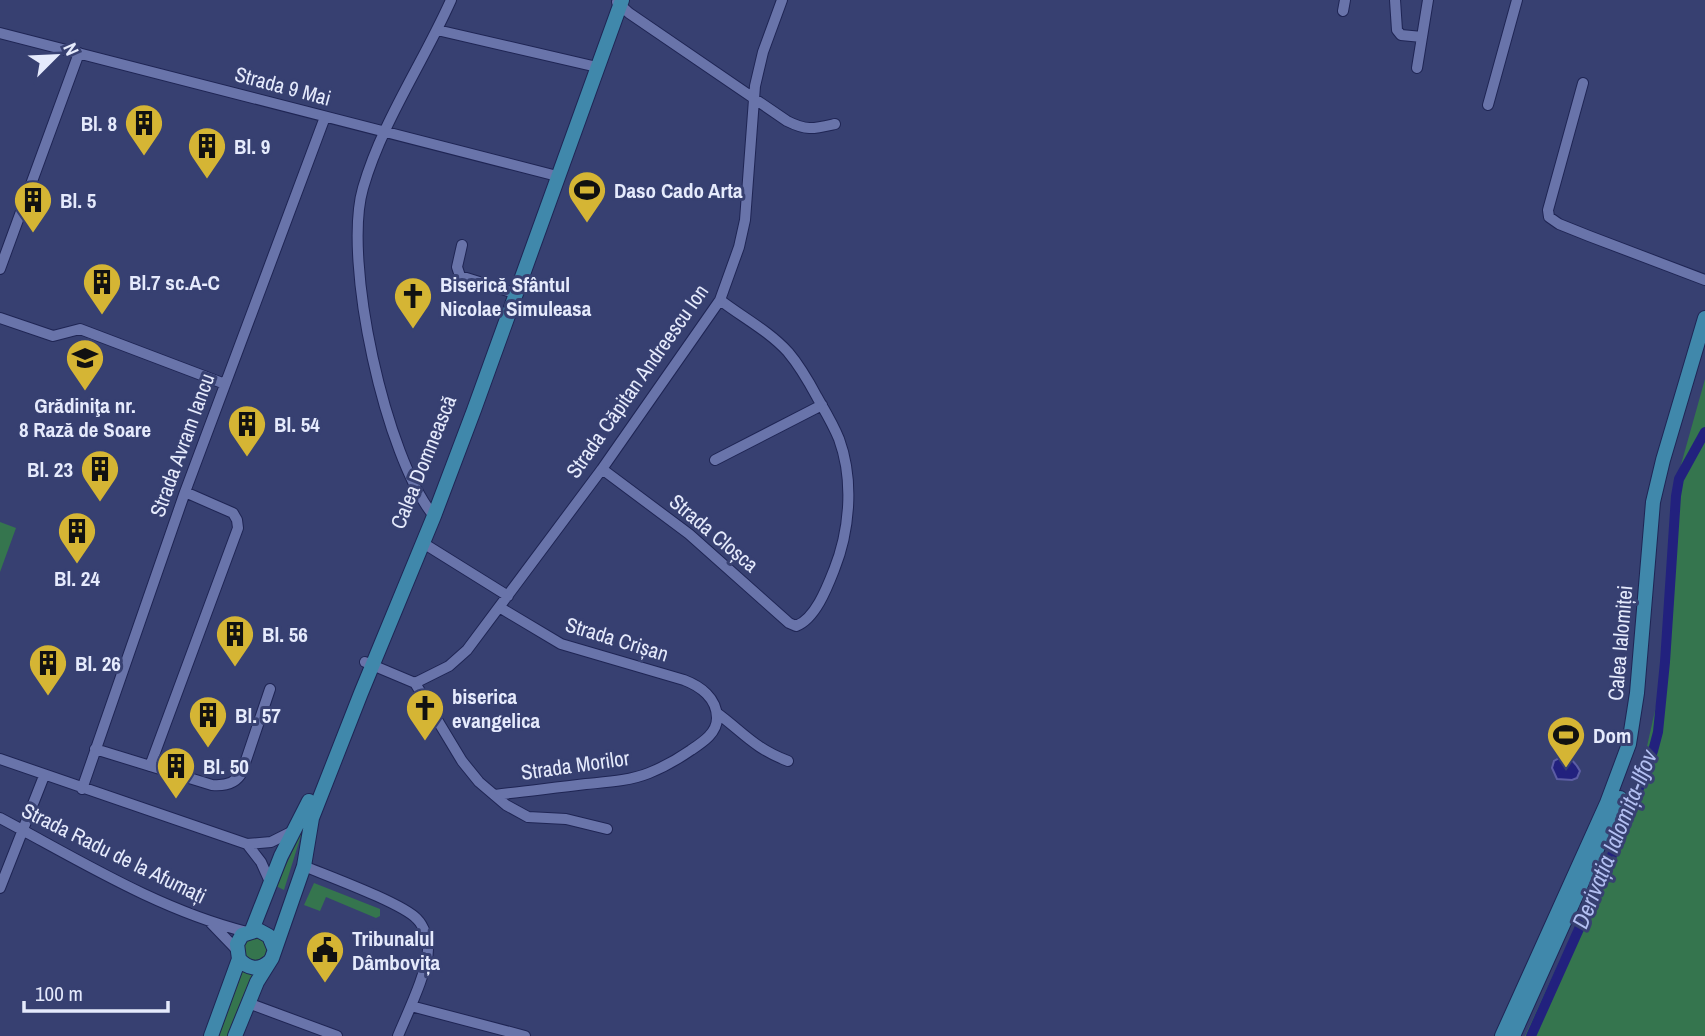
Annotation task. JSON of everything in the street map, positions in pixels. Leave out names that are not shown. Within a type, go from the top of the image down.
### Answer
[{"type":"main road","name":"Calea Domnească","points":[[235,1036],[272,955],[304,866],[312,818],[368,664],[423,543],[431,512],[508,291],[617,1]]},
{"type":"main road","name":"Calea Domnească","points":[[249,931],[368,664],[474,411],[553,174]]},
{"type":"main road","name":"Calea Ialomiței","points":[[1502,1036],[1608,803],[1629,744],[1637,693],[1653,502],[1705,318]]},
{"type":"main road","name":"Calea Ialomiței","points":[[1513,1036],[1607,829],[1637,746],[1646,700],[1658,530],[1666,477],[1705,345]]},
{"type":"main road","points":[[211,1036],[237,954],[239,939],[249,931],[264,932],[269,936],[272,955],[265,966],[253,968],[243,964],[237,954]]},
{"type":"street","points":[[431,512],[408,471],[383,399],[369,343],[357,250],[359,205],[366,177],[384,132],[451,0]]},
{"type":"street","name":"Strada Căpitan Andreescu Ion","points":[[415,683],[458,659],[602,468],[720,300],[739,247],[745,220],[753,98],[763,52],[782,0]]},
{"type":"street","points":[[1395,0],[1397,30],[1401,35],[1422,37]]},
{"type":"street","points":[[1417,68],[1428,0]]},
{"type":"street","points":[[1488,106],[1517,0]]},
{"type":"street","points":[[617,1],[753,98],[803,128],[813,129],[835,124]]},
{"type":"street","points":[[437,30],[593,66]]},
{"type":"street","name":"Strada 9 Mai","points":[[0,33],[553,174]]},
{"type":"street","points":[[0,269],[9,228],[79,53]]},
{"type":"street","points":[[1583,83],[1548,210],[1549,217],[1579,232],[1705,279]]},
{"type":"street","name":"Strada Avram Iancu","points":[[82,789],[185,492],[325,117]]},
{"type":"street","points":[[461,245],[457,267],[460,276],[508,291]]},
{"type":"street","points":[[715,460],[821,405],[789,353],[720,300]]},
{"type":"street","points":[[0,318],[53,336],[80,329],[225,384]]},
{"type":"street","name":"Strada Cloșca","points":[[602,468],[689,534],[789,623],[800,625],[829,584],[844,536],[848,503],[846,467],[839,441],[821,405]]},
{"type":"street","points":[[150,766],[238,528],[233,513],[185,492]]},
{"type":"street","points":[[423,543],[508,596]]},
{"type":"street","name":"Strada Crișan","points":[[499,607],[561,644],[691,682],[707,694],[717,713],[749,741],[768,754],[788,761]]},
{"type":"street","points":[[368,664],[415,683],[462,761],[479,782],[516,811],[528,817],[566,819],[607,829]]},
{"type":"street","points":[[95,748],[212,785],[235,781],[242,772],[270,689]]},
{"type":"street","name":"Strada Morilor","points":[[495,795],[620,780],[648,774],[703,742],[712,733],[717,722],[717,713]]},
{"type":"street","points":[[0,759],[247,844],[271,842],[295,830]]},
{"type":"street","points":[[0,888],[44,776]]},
{"type":"street","name":"Strada Radu de la Afumați","points":[[0,818],[146,894],[211,923],[249,931]]},
{"type":"street","points":[[247,844],[261,862],[270,881]]},
{"type":"street","points":[[304,866],[397,907],[414,916],[419,922],[427,939],[428,951],[411,1006],[398,1036]]},
{"type":"street","name":"Strada Radu de la Afumați","points":[[211,923],[237,954]]},
{"type":"street","points":[[248,1003],[337,1036]]},
{"type":"street","points":[[411,1006],[525,1036]]},
{"type":"green space","points":[[1705,379],[1705,1036],[1525,1036],[1603,866],[1643,764],[1661,684],[1672,513],[1677,479]]},
{"type":"green space","points":[[0,522],[16,528],[0,572]]},
{"type":"green space","points":[[303,829],[284,890],[276,886]]},
{"type":"green space","points":[[314,883],[380,909],[380,916],[376,918],[326,897],[320,911],[304,905]]},
{"type":"green space","points":[[255,937],[266,944],[267,949],[260,960],[255,961],[244,954],[243,949],[250,938]]},
{"type":"green space","points":[[243,969],[255,972],[230,1036],[217,1036]]},
{"type":"shaded area","name":"Dom","points":[[1563,756],[1575,763],[1580,771],[1577,778],[1557,779],[1552,768],[1554,761]]},
{"type":"waterway","name":"Derivația Ialomița-Ilfov","points":[[1531,1036],[1622,833],[1653,751],[1658,732],[1665,662],[1676,496],[1679,479],[1705,432]]},
{"type":"place","name":"Bl. 8","points":[[144,157]]},
{"type":"place","name":"Bl. 9","points":[[207,180]]},
{"type":"place","name":"Daso Cado Arta","points":[[587,224]]},
{"type":"place","name":"Bl. 5","points":[[33,234]]},
{"type":"place","name":"Bl.7 sc.A-C","points":[[102,316]]},
{"type":"place","name":"Biserică Sfântul Nicolae Simuleasa","points":[[413,330]]},
{"type":"place","name":"Grădiniţa nr. 8 Rază de Soare","points":[[85,392]]},
{"type":"place","name":"Bl. 54","points":[[247,458]]},
{"type":"place","name":"Bl. 23","points":[[100,503]]},
{"type":"place","name":"Bl. 24","points":[[77,565]]},
{"type":"place","name":"Bl. 56","points":[[235,668]]},
{"type":"place","name":"Bl. 26","points":[[48,697]]},
{"type":"place","name":"biserica evangelica","points":[[425,742]]},
{"type":"place","name":"Bl. 57","points":[[208,749]]},
{"type":"place","name":"Dom","points":[[1566,769]]},
{"type":"place","name":"Bl. 50","points":[[176,800]]},
{"type":"place","name":"Tribunalul Dâmbovița","points":[[325,984]]}]
